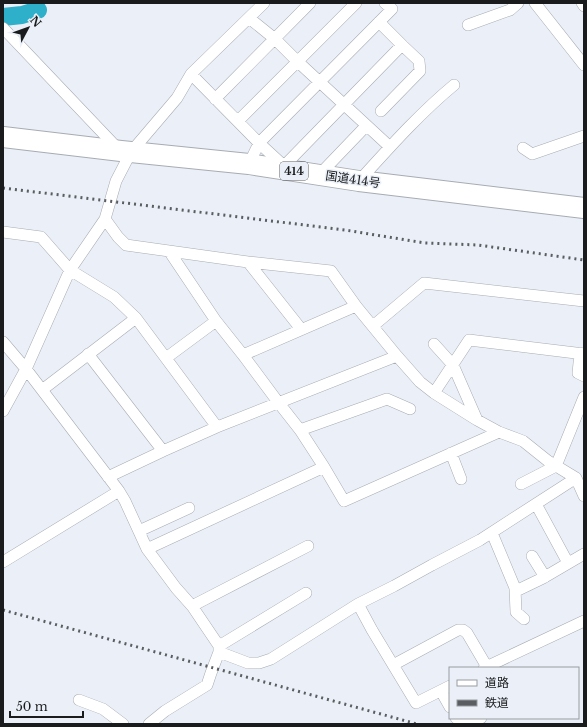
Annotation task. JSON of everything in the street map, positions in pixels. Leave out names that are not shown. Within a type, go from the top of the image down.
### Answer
[{"type":"highway","name":"国道414号","points":[[3,137],[126,152],[283,167],[359,181],[584,208]]},
{"type":"street","points":[[3,410],[26,369],[70,270],[105,219],[126,152],[177,98],[191,74],[264,3]]},
{"type":"street","points":[[215,99],[310,3]]},
{"type":"street","points":[[238,121],[356,3]]},
{"type":"street","points":[[249,164],[259,143],[392,9],[385,3]]},
{"type":"street","points":[[468,25],[510,10],[518,3]]},
{"type":"street","points":[[535,3],[584,63]]},
{"type":"street","points":[[249,18],[275,39],[296,62],[390,147]]},
{"type":"street","points":[[379,22],[419,61],[420,71],[381,111]]},
{"type":"street","points":[[5,35],[126,152]]},
{"type":"street","points":[[191,74],[283,167],[402,45]]},
{"type":"street","points":[[359,181],[435,101],[454,85]]},
{"type":"street","points":[[320,174],[366,126]]},
{"type":"street","points":[[523,148],[532,154],[584,136]]},
{"type":"street","points":[[105,219],[126,245],[248,262],[331,271],[356,306],[420,382],[434,393],[477,420],[499,432],[523,441],[556,466],[576,478],[584,496]]},
{"type":"street","points":[[3,232],[42,237],[70,270],[114,297],[136,318],[217,427]]},
{"type":"street","points":[[168,251],[216,321],[243,354],[300,430],[344,501],[499,432]]},
{"type":"street","points":[[248,262],[302,329]]},
{"type":"street","points":[[373,326],[424,282],[584,301]]},
{"type":"street","points":[[243,354],[356,306]]},
{"type":"street","points":[[42,390],[136,318]]},
{"type":"street","points":[[166,358],[216,321]]},
{"type":"street","points":[[434,393],[469,340],[582,354],[578,373],[584,376]]},
{"type":"street","points":[[3,344],[26,369],[119,491],[147,549],[176,588],[192,606],[219,649],[248,663],[259,664],[271,659],[358,604],[492,533],[576,478]]},
{"type":"street","points":[[434,344],[453,365],[477,420]]},
{"type":"street","points":[[88,354],[163,450]]},
{"type":"street","points":[[108,477],[163,450],[217,427],[397,356]]},
{"type":"street","points":[[521,484],[556,466],[584,397]]},
{"type":"street","points":[[300,430],[387,399],[410,409]]},
{"type":"street","points":[[451,453],[461,479]]},
{"type":"street","points":[[147,549],[324,467]]},
{"type":"street","points":[[3,562],[119,491]]},
{"type":"street","points":[[536,504],[568,563]]},
{"type":"street","points":[[139,531],[189,508]]},
{"type":"street","points":[[492,533],[516,591],[516,612],[524,619]]},
{"type":"street","points":[[192,606],[308,546]]},
{"type":"street","points":[[516,591],[545,577],[584,554]]},
{"type":"street","points":[[532,556],[545,577]]},
{"type":"street","points":[[150,724],[165,711],[207,685],[210,672],[219,649],[306,593]]},
{"type":"street","points":[[358,604],[416,703],[445,688],[449,703]]},
{"type":"street","points":[[393,665],[458,630],[463,630],[467,633],[486,667],[584,621]]},
{"type":"street","points":[[79,700],[103,710],[123,724]]},
{"type":"street","points":[[460,719],[474,722],[479,719]]},
{"type":"waterway","points":[[3,17],[22,15],[38,10]]},
{"type":"railway","points":[[3,188],[345,230],[425,243],[478,245],[584,260]]},
{"type":"railway","points":[[3,610],[417,724]]}]
